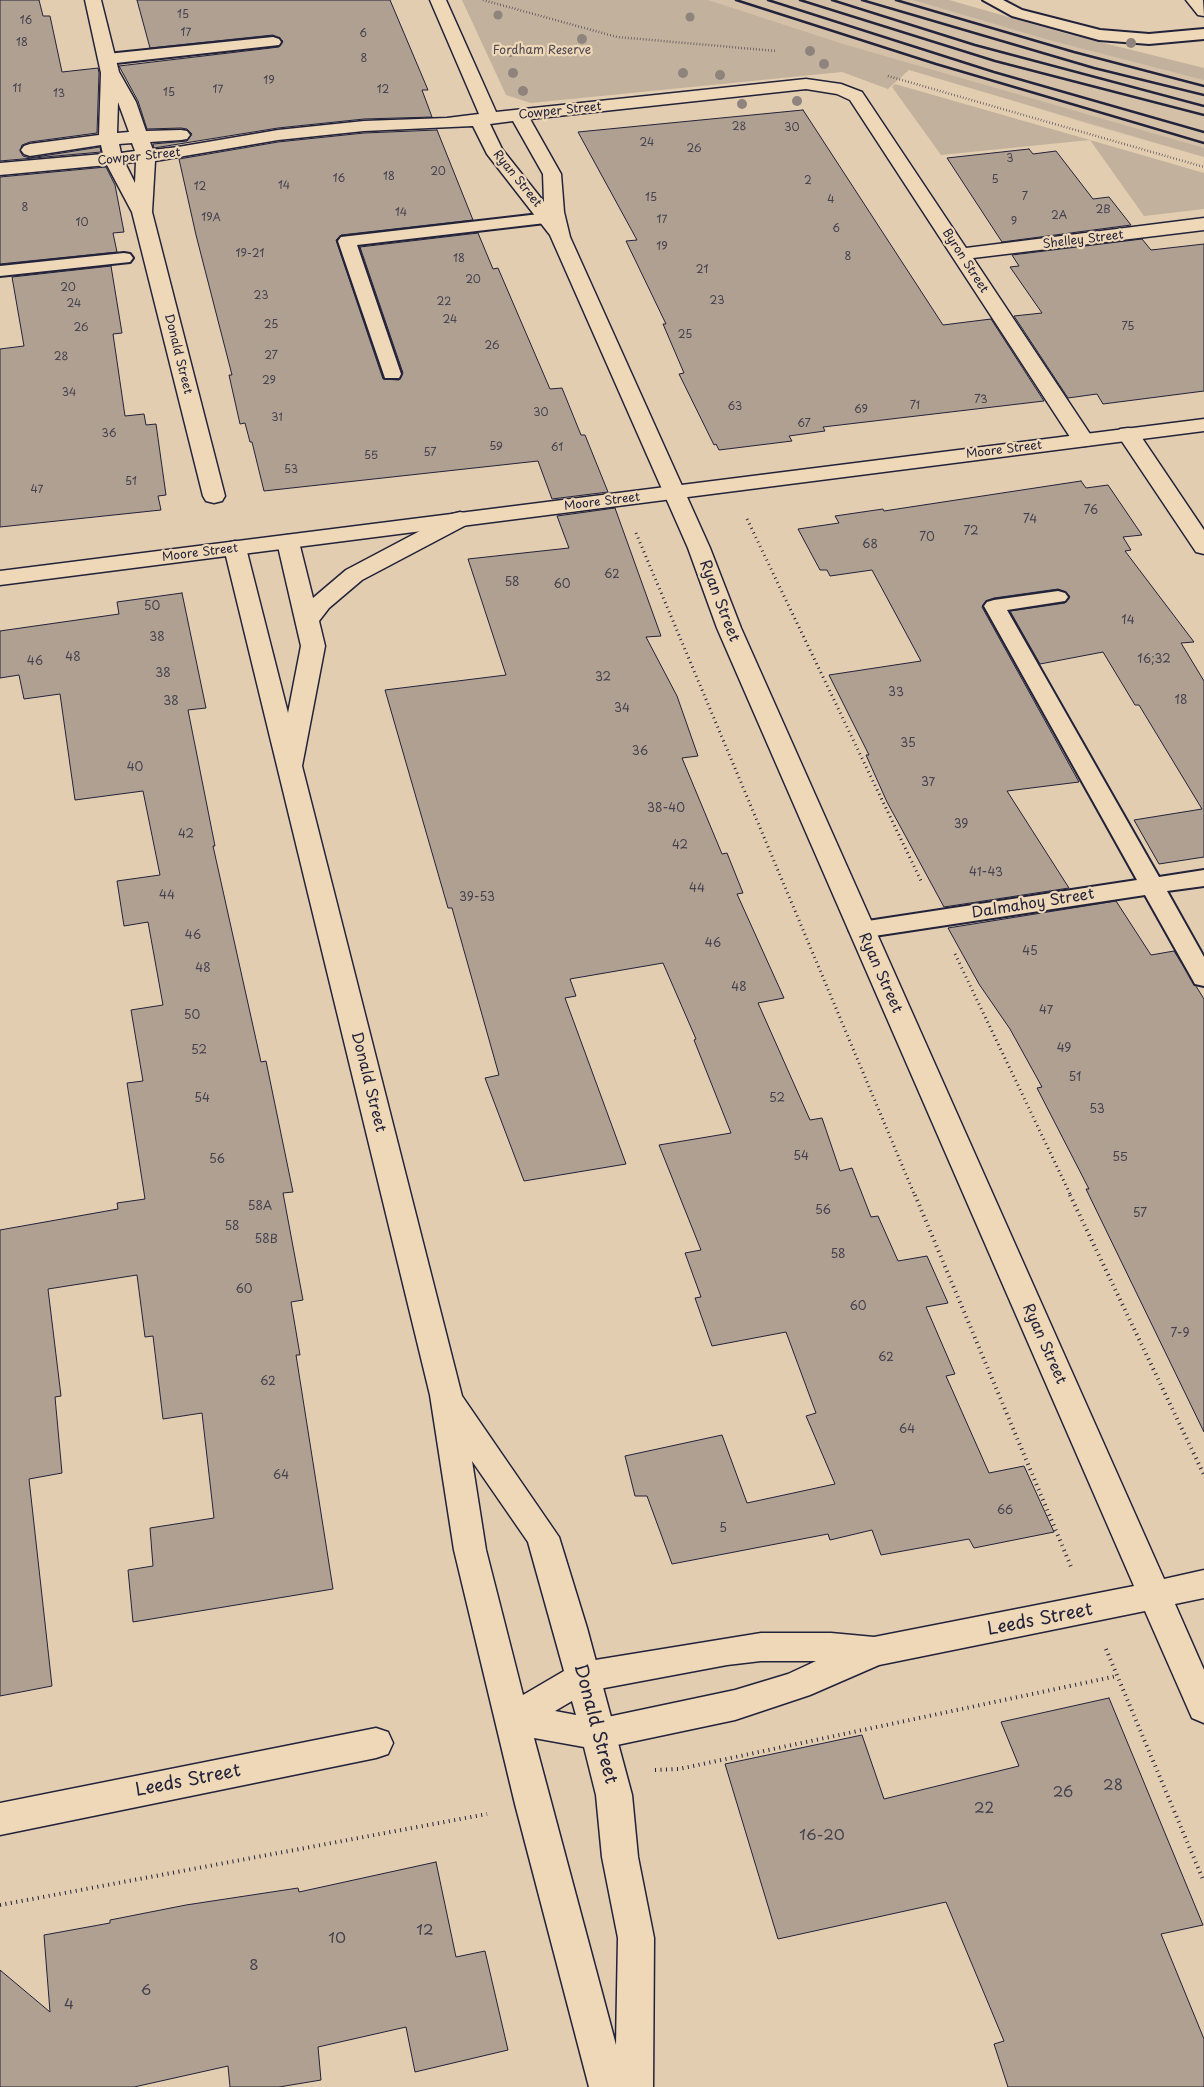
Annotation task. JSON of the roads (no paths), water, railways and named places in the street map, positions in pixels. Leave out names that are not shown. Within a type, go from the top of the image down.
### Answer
[{"type":"street","name":"Donald Street","points":[[93,0],[108,66],[108,139],[117,168],[142,212],[214,496]]},
{"type":"street","points":[[1194,0],[1204,11]]},
{"type":"street","name":"Ryan Street","points":[[435,2],[484,119],[493,150],[548,218],[560,236]]},
{"type":"street","name":"Donald Street","points":[[108,66],[127,102],[141,137],[146,156],[142,212]]},
{"type":"street","name":"Cowper Street","points":[[0,169],[198,150],[278,135],[364,126],[484,119],[806,84],[841,89]]},
{"type":"street","name":"Byron Street","points":[[841,89],[856,96],[1083,440]]},
{"type":"street","name":"Ryan Street","points":[[518,115],[552,174],[555,219],[560,236],[699,548],[729,628],[861,930],[1204,1708]]},
{"type":"street","name":"Cowper Street","points":[[0,156],[108,139],[278,135]]},
{"type":"street","name":"Shelley Street","points":[[961,254],[1204,224]]},
{"type":"street","name":"Moore Street","points":[[0,578],[1204,425]]},
{"type":"street","points":[[1128,434],[1204,547]]},
{"type":"street","points":[[307,621],[321,603],[354,575],[460,519]]},
{"type":"street","name":"Donald Street","points":[[288,542],[313,640],[313,651],[290,769]]},
{"type":"street","name":"Donald Street","points":[[235,548],[446,1395],[470,1550],[608,2087]]},
{"type":"street","name":"Donald Street","points":[[446,1395],[543,1537],[583,1678],[614,1795],[620,1856],[636,1938],[634,2087]]},
{"type":"street","name":"Leeds Street","points":[[598,1734],[735,1705],[769,1695],[798,1685],[875,1651],[1154,1596],[1204,1584]]},
{"type":"street","name":"Leeds Street","points":[[512,1719],[583,1678],[744,1649],[822,1647],[875,1651]]},
{"type":"street","points":[[512,1719],[598,1734]]},
{"type":"street","name":"Leeds Street","points":[[0,1819],[376,1743]]},
{"type":"lane","points":[[991,0],[1017,13],[1099,35],[1148,39],[1204,34]]},
{"type":"lane","points":[[108,66],[273,42]]},
{"type":"lane","points":[[392,374],[347,241],[548,218]]},
{"type":"lane","points":[[0,271],[124,258]]},
{"type":"lane","points":[[1058,597],[994,606],[1204,978]]},
{"type":"lane","name":"Dalmahoy Street","points":[[861,930],[1204,878]]},
{"type":"railway","points":[[736,0],[936,64],[1204,143]]},
{"type":"railway","points":[[768,0],[994,72],[1204,132]]},
{"type":"railway","points":[[800,0],[995,61],[1204,115]]},
{"type":"railway","points":[[832,0],[975,45],[1204,106]]},
{"type":"railway","points":[[862,0],[1094,68],[1204,95]]},
{"type":"railway","points":[[896,0],[1074,52],[1204,86]]},
{"type":"park label","name":"Fordham Reserve","points":[[542,51]]}]
